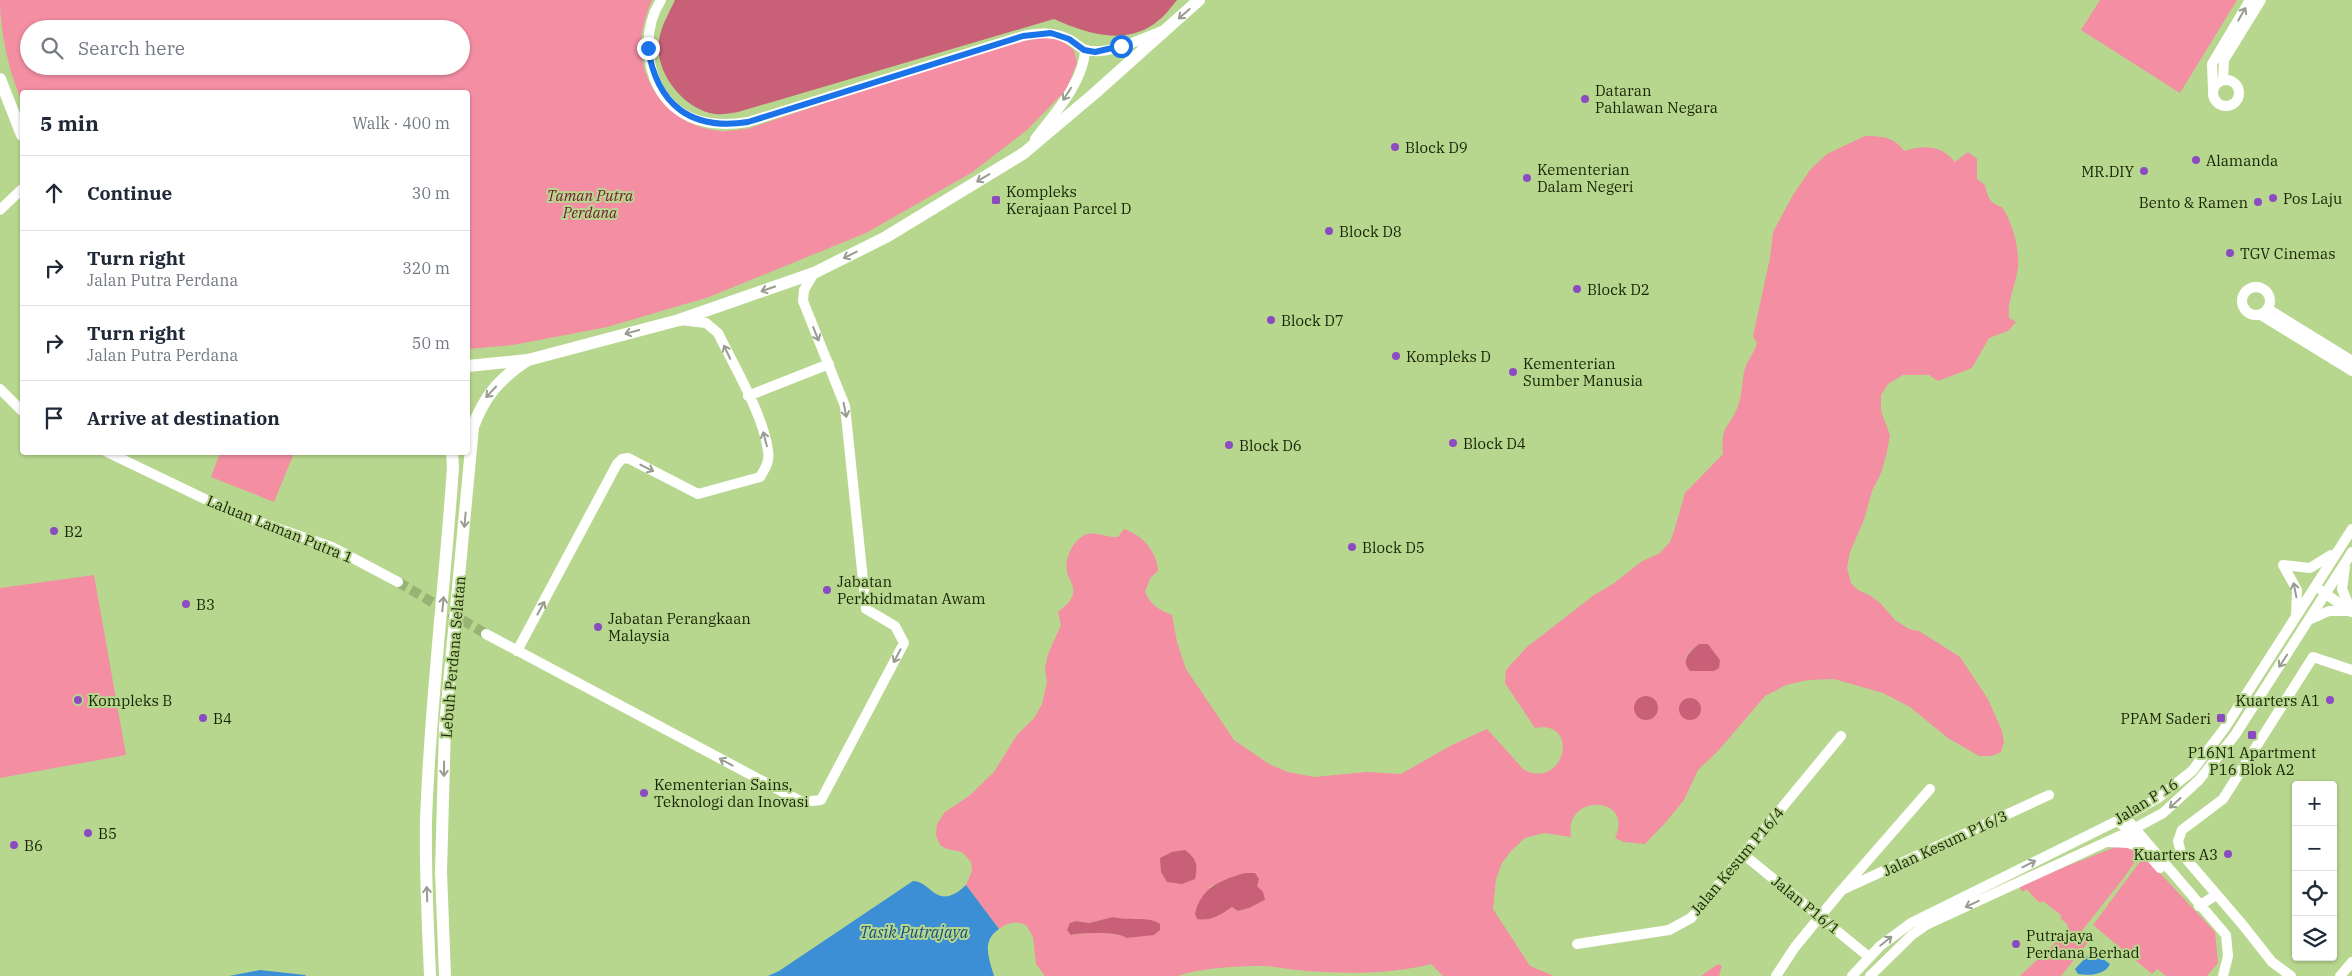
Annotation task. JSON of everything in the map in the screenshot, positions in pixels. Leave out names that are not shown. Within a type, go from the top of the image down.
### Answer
[{"type":"main road","points":[[470,366],[528,360],[679,320],[814,273],[886,237],[1024,153],[1199,0]]},
{"type":"main road","points":[[0,79],[14,120],[20,131]]},
{"type":"main road","name":"Lebuh Perdana Selatan","points":[[445,976],[441,872],[445,726],[474,427],[485,398],[504,378],[528,360]]},
{"type":"main road","name":"Lebuh Perdana Selatan","points":[[430,976],[426,821],[434,690],[447,560],[452,455]]},
{"type":"street","points":[[661,0],[655,10],[648,48],[650,64],[663,94],[674,107],[688,116],[705,122],[727,126],[748,122],[1023,36],[1051,33],[1069,39],[1084,50],[1095,52],[1133,42],[1168,28]]},
{"type":"street","points":[[2213,90],[2223,80],[2230,80],[2239,89],[2236,101],[2232,105],[2220,105],[2216,101],[2213,90],[2212,64],[2250,0]]},
{"type":"street","points":[[2223,80],[2224,60],[2261,0]]},
{"type":"street","points":[[1024,153],[1069,90],[1084,59],[1084,50]]},
{"type":"street","points":[[0,210],[20,191]]},
{"type":"street","points":[[486,634],[802,802],[821,800],[904,643],[895,626],[866,609],[845,406],[803,301],[804,290],[814,273]]},
{"type":"street","points":[[2352,361],[2264,312],[2352,371]]},
{"type":"street","points":[[517,651],[617,464],[622,459],[628,458],[698,494],[760,477],[767,466],[769,452],[759,416],[718,333],[706,324],[679,320]]},
{"type":"street","points":[[748,396],[828,364]]},
{"type":"street","points":[[0,389],[20,409]]},
{"type":"street","name":"Laluan Laman Putra 1","points":[[113,455],[236,514],[332,547],[398,582]]},
{"type":"street","name":"Jalan P 16","points":[[1852,976],[1880,946],[1912,923],[2158,798],[2192,771],[2224,729],[2352,529]]},
{"type":"street","points":[[2296,617],[2297,590],[2284,565],[2310,568],[2337,550]]},
{"type":"street","name":"Jalan P 16","points":[[1870,976],[1912,935],[1926,925],[2131,831],[2159,816],[2199,780],[2235,735],[2352,552]]},
{"type":"street","points":[[2345,563],[2342,588],[2351,612]]},
{"type":"street","points":[[2315,586],[2351,612]]},
{"type":"street","points":[[2310,620],[2328,611],[2351,612]]},
{"type":"street","points":[[2291,976],[2272,962],[2181,853],[2178,841],[2182,830],[2223,799],[2314,657],[2352,670]]},
{"type":"street","name":"Jalan Kesum P16/4","points":[[1577,944],[1669,930],[1691,918],[1841,736]]},
{"type":"street","name":"Jalan Kesum P16/3","points":[[1776,976],[1795,947],[1820,916],[1930,789]]},
{"type":"street","name":"Jalan Kesum P16/3","points":[[1841,891],[2049,795]]},
{"type":"street","points":[[2145,847],[2151,827],[2159,816]]},
{"type":"street","points":[[2121,818],[2145,847],[2158,867],[2172,875],[2226,935],[2228,956],[2222,976]]},
{"type":"street","points":[[2106,842],[2128,843],[2145,847]]},
{"type":"street","name":"Jalan P16/1","points":[[1743,854],[1869,957]]},
{"type":"street","points":[[2199,906],[2216,894]]},
{"type":"street","points":[[2340,976],[2352,962]]},
{"type":"green space","name":"Taman Putra Perdana","points":[[0,0],[652,0],[644,22],[641,45],[647,77],[654,91],[676,114],[689,122],[704,128],[723,131],[747,129],[1003,43],[1055,36],[1074,50],[1077,63],[1066,90],[1027,130],[971,173],[866,233],[709,297],[607,327],[513,345],[470,349],[470,90],[20,90],[20,97],[9,65]]},
{"type":"green space","points":[[2100,0],[2237,0],[2180,93],[2081,30]]},
{"type":"green space","points":[[1865,136],[1887,138],[1900,146],[1904,151],[1925,147],[1938,149],[1950,156],[1955,162],[1968,152],[1977,159],[1977,179],[1985,185],[1988,196],[1992,201],[2002,207],[2015,235],[2018,267],[2010,299],[2009,318],[2016,322],[2008,331],[1989,338],[1972,368],[1938,381],[1929,375],[1903,375],[1888,384],[1881,395],[1881,411],[1890,435],[1887,452],[1881,473],[1872,491],[1864,520],[1850,552],[1847,568],[1851,583],[1858,590],[1871,596],[1881,604],[1895,620],[1909,629],[1919,631],[1960,657],[1988,699],[2002,731],[2004,742],[2001,752],[1992,756],[1979,756],[1948,738],[1910,707],[1883,693],[1834,679],[1808,680],[1786,685],[1765,696],[1718,751],[1698,770],[1684,800],[1645,844],[1624,842],[1615,838],[1619,824],[1615,814],[1608,807],[1598,805],[1587,807],[1577,813],[1571,823],[1571,837],[1544,833],[1525,838],[1511,851],[1502,863],[1496,879],[1493,909],[1530,966],[1554,976],[1443,976],[1431,964],[1415,968],[1364,973],[1252,966],[1208,969],[1178,976],[1045,976],[1036,964],[1033,937],[1027,926],[1013,923],[999,929],[966,885],[972,871],[971,862],[962,852],[947,849],[940,845],[936,835],[937,824],[945,812],[969,796],[994,772],[1017,735],[1035,717],[1042,704],[1047,682],[1045,668],[1048,654],[1061,625],[1058,612],[1069,602],[1073,594],[1073,588],[1066,567],[1071,549],[1078,539],[1088,534],[1118,537],[1124,529],[1137,535],[1147,545],[1155,557],[1158,571],[1151,577],[1145,591],[1149,600],[1155,606],[1172,615],[1177,642],[1186,669],[1234,740],[1269,764],[1288,772],[1314,777],[1367,772],[1401,774],[1452,745],[1487,729],[1524,770],[1538,774],[1549,771],[1558,763],[1563,743],[1558,734],[1549,728],[1535,728],[1505,683],[1506,670],[1527,647],[1594,595],[1613,584],[1641,562],[1660,553],[1670,542],[1685,493],[1723,454],[1723,436],[1739,403],[1745,368],[1757,343],[1753,336],[1770,258],[1773,232],[1793,195],[1810,170],[1827,154]],"holes":[[[1699,644],[1708,644],[1720,660],[1714,671],[1704,670],[1685,659],[1690,651]],[[1245,873],[1257,886],[1265,900],[1238,911],[1232,907],[1218,916],[1209,887]],[[1113,917],[1126,920],[1142,920],[1136,936],[1126,938],[1115,934],[1100,933],[1072,935],[1076,921],[1089,923]]]},
{"type":"green space","points":[[219,455],[293,455],[274,502],[211,477]]},
{"type":"green space","points":[[94,575],[126,755],[0,778],[0,588]]},
{"type":"green space","points":[[2118,846],[2136,849],[2141,853],[2080,933],[2089,941],[2061,976],[2020,976],[2069,930],[2067,924],[2060,918],[2062,916],[2043,901],[2040,903],[2026,889],[2023,892],[2020,888],[2022,884]]},
{"type":"green space","points":[[2144,856],[2215,932],[2218,963],[2207,976],[2166,976],[2157,969],[2152,974],[2093,925]]},
{"type":"green space","points":[[1718,964],[1722,966],[1719,976],[1701,976]]},
{"type":"shaded area","points":[[675,0],[1177,0],[1159,20],[1147,28],[1134,33],[1121,36],[1094,33],[1054,19],[738,112],[715,114],[703,111],[682,97],[666,76],[661,64],[659,52],[660,35]]},
{"type":"shaded area","points":[[1699,644],[1708,644],[1720,660],[1719,668],[1714,671],[1690,671],[1686,663],[1687,656]]},
{"type":"shaded area","points":[[1646,696],[1655,699],[1658,708],[1655,717],[1646,720],[1637,717],[1634,708],[1637,699]]},
{"type":"shaded area","points":[[1690,698],[1698,701],[1701,709],[1698,717],[1690,720],[1682,717],[1679,709],[1682,701]]},
{"type":"shaded area","points":[[1185,850],[1196,863],[1195,879],[1182,884],[1167,882],[1161,872],[1160,858],[1172,852]]},
{"type":"shaded area","points":[[1245,873],[1255,873],[1259,879],[1257,886],[1263,892],[1265,900],[1249,908],[1238,911],[1232,907],[1216,917],[1197,919],[1195,914],[1198,905],[1207,891],[1220,882]]},
{"type":"shaded area","points":[[1113,917],[1150,920],[1160,924],[1160,930],[1154,935],[1126,938],[1108,933],[1071,935],[1067,930],[1070,923],[1076,921],[1089,923]]},
{"type":"water","name":"Tasik Putrajaya","points":[[913,881],[920,882],[935,894],[941,896],[956,893],[966,885],[999,929],[993,934],[988,944],[994,976],[768,976],[779,971]]},
{"type":"water","points":[[2092,951],[2110,964],[2108,968],[2101,973],[2092,975],[2078,974],[2075,969]]},
{"type":"water","points":[[260,970],[305,975],[306,976],[229,976]]},
{"type":"tunnel","points":[[398,582],[486,634]]},
{"type":"place","name":"Dataran Pahlawan Negara","points":[[1585,99]]},
{"type":"place","name":"Block D9","points":[[1395,147]]},
{"type":"place","name":"Alamanda","points":[[2196,160]]},
{"type":"place","name":"MR.DIY","points":[[2144,171]]},
{"type":"place","name":"Kementerian Dalam Negeri","points":[[1527,178]]},
{"type":"place","name":"Pos Laju","points":[[2273,198]]},
{"type":"place","name":"Kompleks Kerajaan Parcel D","points":[[996,200]]},
{"type":"place","name":"Bento & Ramen","points":[[2258,202]]},
{"type":"place","name":"Block D8","points":[[1329,231]]},
{"type":"place","name":"TGV Cinemas","points":[[2230,253]]},
{"type":"place","name":"Block D2","points":[[1577,289]]},
{"type":"place","name":"Block D7","points":[[1271,320]]},
{"type":"place","name":"Kompleks D","points":[[1396,356]]},
{"type":"place","name":"Kementerian Sumber Manusia","points":[[1513,372]]},
{"type":"place","name":"Block D4","points":[[1453,443]]},
{"type":"place","name":"Block D6","points":[[1229,445]]},
{"type":"place","name":"B2","points":[[54,531]]},
{"type":"place","name":"Block D5","points":[[1352,547]]},
{"type":"place","name":"Jabatan Perkhidmatan Awam","points":[[827,590]]},
{"type":"place","name":"B3","points":[[186,604]]},
{"type":"place","name":"Jabatan Perangkaan Malaysia","points":[[598,627]]},
{"type":"place","name":"Kompleks B","points":[[78,700]]},
{"type":"place","name":"Kuarters A1","points":[[2330,700]]},
{"type":"place","name":"B4","points":[[203,718]]},
{"type":"place","name":"PPAM Saderi","points":[[2221,718]]},
{"type":"place","name":"P16N1 Apartment P16 Blok A2","points":[[2252,735]]},
{"type":"place","name":"Kementerian Sains, Teknologi dan Inovasi","points":[[644,793]]},
{"type":"place","name":"B5","points":[[88,833]]},
{"type":"place","name":"B6","points":[[14,845]]},
{"type":"place","name":"Kuarters A3","points":[[2228,854]]},
{"type":"place","name":"Putrajaya Perdana Berhad","points":[[2016,944]]},
{"type":"route","points":[[648,48],[650,64],[656,80],[663,94],[674,107],[688,116],[705,122],[727,126],[748,122],[1037,33],[1060,35],[1084,50],[1095,52],[1121,46]]}]
